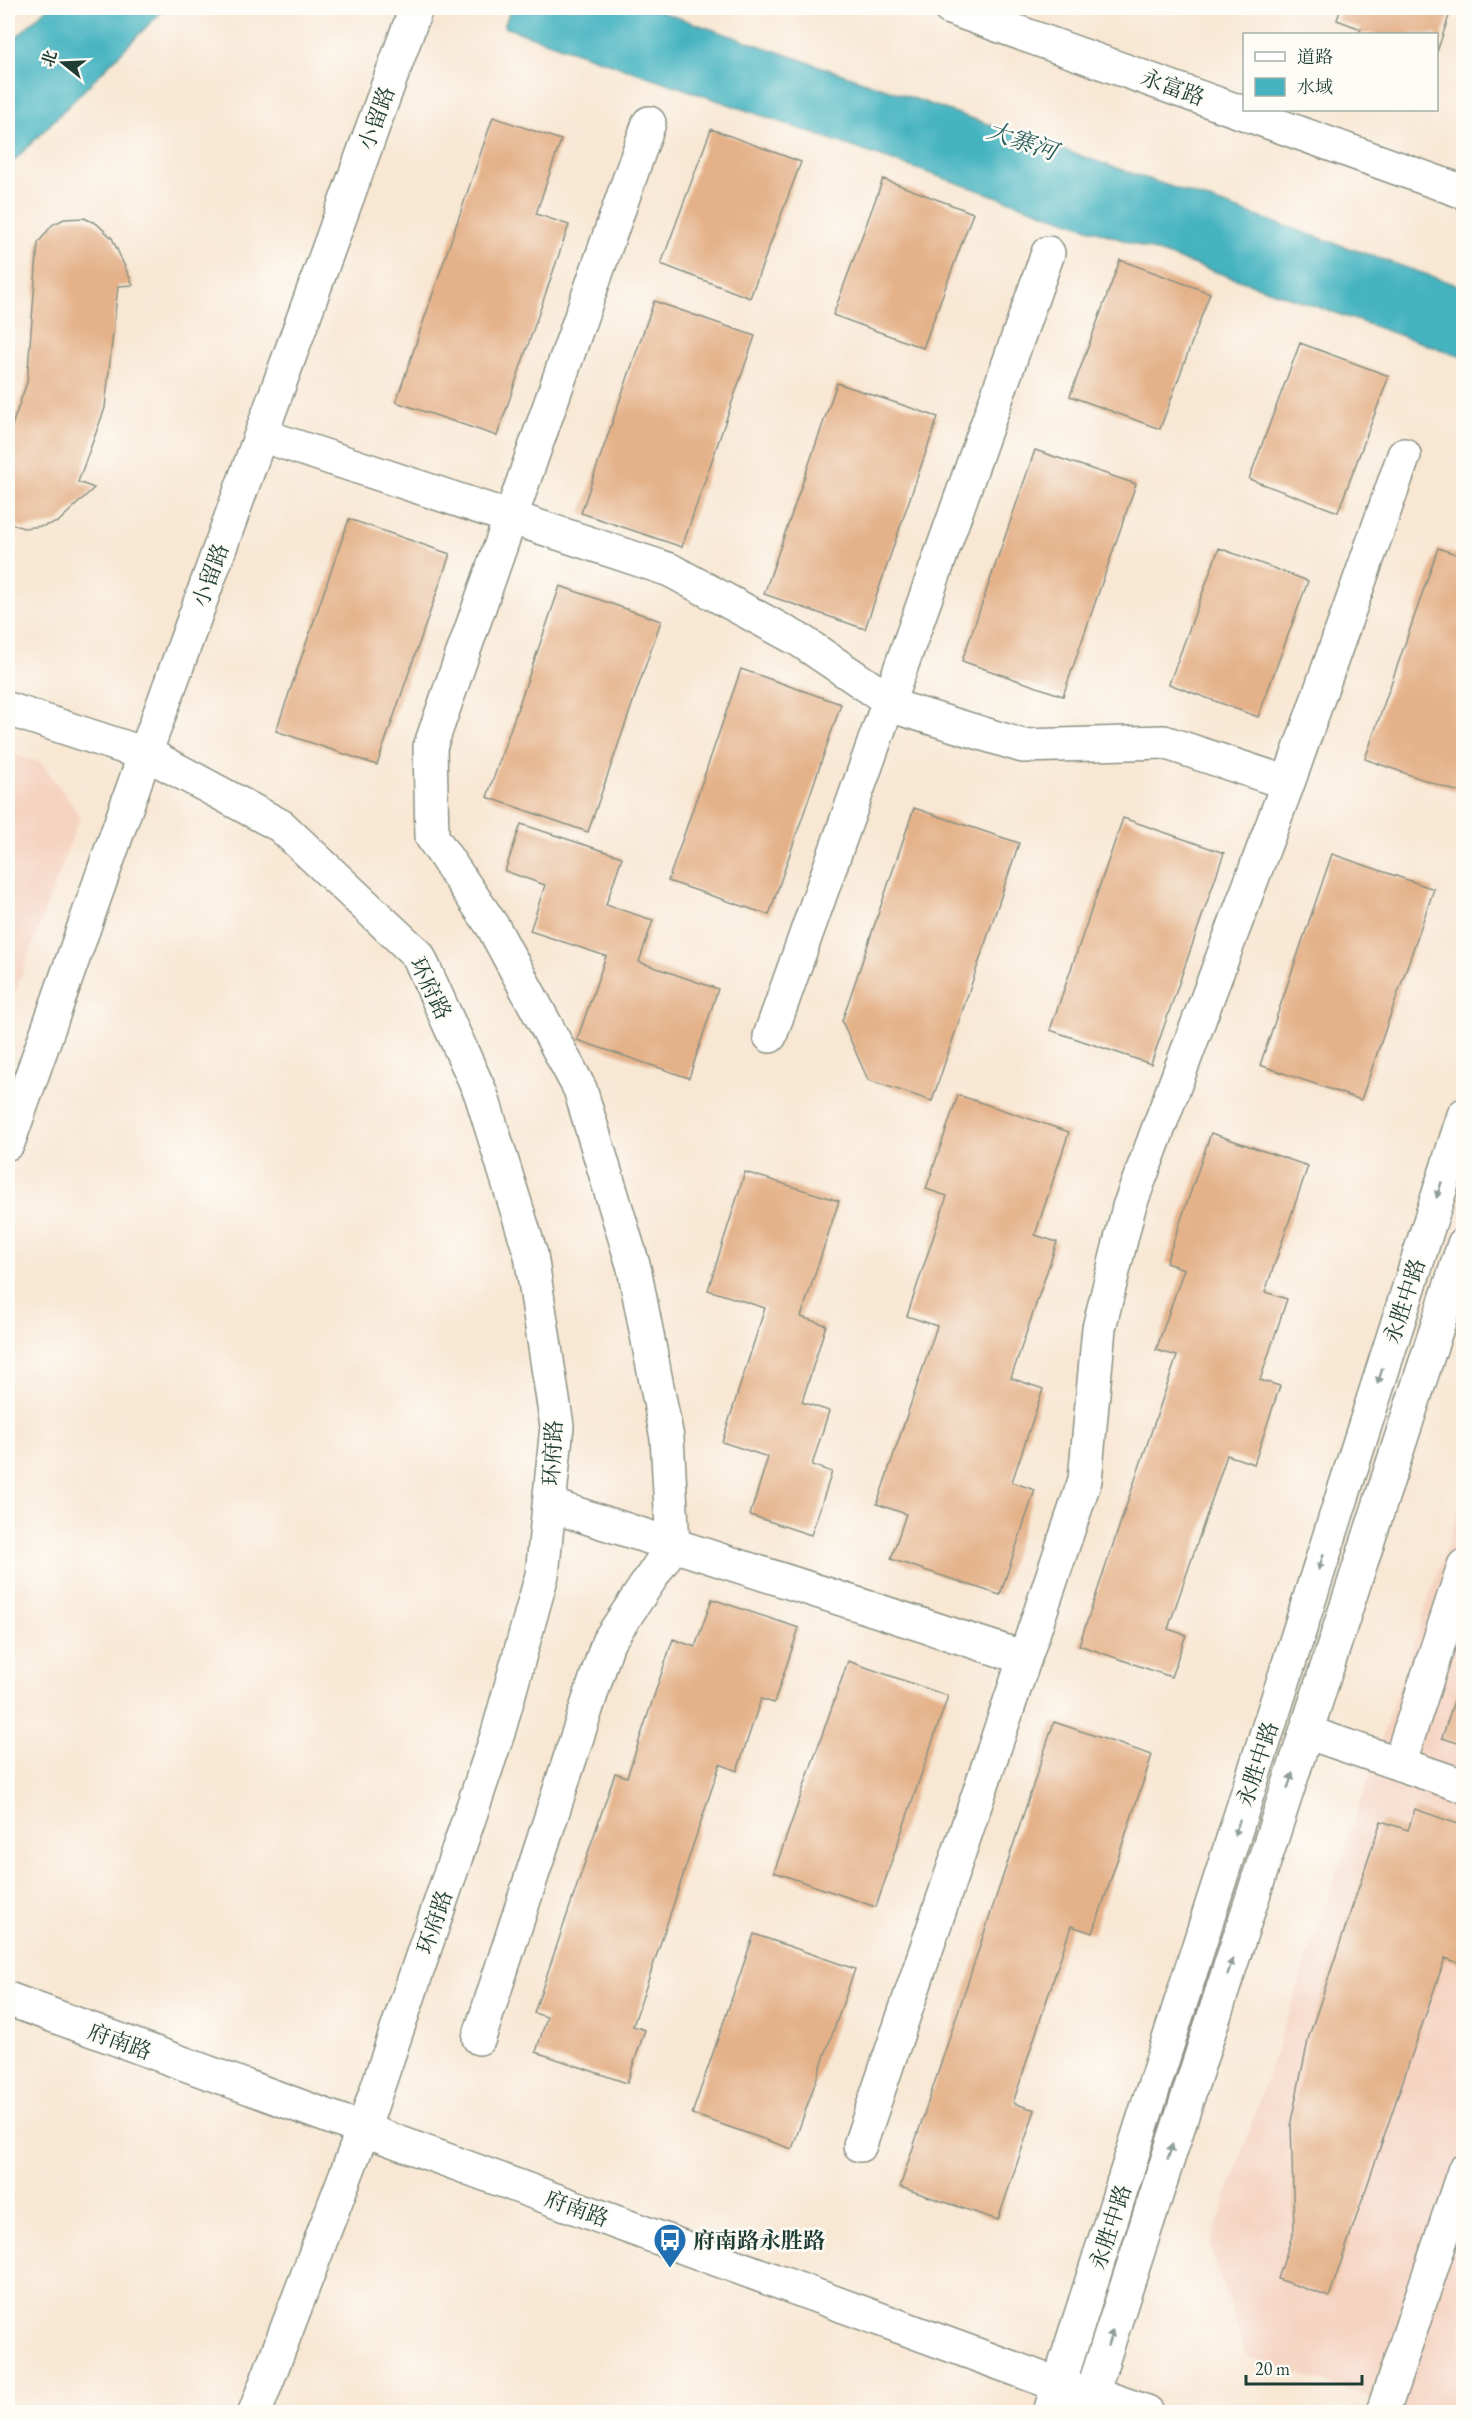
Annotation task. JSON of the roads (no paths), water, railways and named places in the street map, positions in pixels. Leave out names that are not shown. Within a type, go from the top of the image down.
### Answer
[{"type":"street","name":"小留路","points":[[8,1143],[145,754],[416,8]]},
{"type":"street","name":"永富路","points":[[950,8],[1464,192]]},
{"type":"street","points":[[479,2038],[608,1642],[672,1545],[667,1438],[634,1268],[580,1089],[493,927],[432,837],[430,747],[649,123]]},
{"type":"street","points":[[770,1036],[1048,253]]},
{"type":"street","points":[[261,435],[670,570],[801,640],[902,709],[1023,746],[1164,742],[1288,783]]},
{"type":"street","points":[[860,2145],[1085,1480],[1099,1328],[1130,1207],[1288,783],[1404,455]]},
{"type":"street","name":"环府路","points":[[8,709],[145,754],[281,826],[418,955],[481,1094],[531,1255],[557,1426],[542,1575],[498,1733],[363,2130],[255,2412]]},
{"type":"street","name":"永胜中路","points":[[1054,2399],[1464,1115]]},
{"type":"street","name":"永胜中路","points":[[1089,2403],[1306,1732],[1457,1288],[1464,1244]]},
{"type":"street","points":[[1413,1274],[1457,1288]]},
{"type":"street","points":[[549,1505],[1025,1658]]},
{"type":"street","points":[[1399,1764],[1464,1566]]},
{"type":"street","points":[[1306,1732],[1464,1786]]},
{"type":"street","name":"府南路","points":[[8,1999],[363,2130],[1054,2399],[1147,2412]]},
{"type":"street","points":[[1383,2412],[1464,2171]]},
{"type":"water","points":[[47,8],[165,8],[8,167],[8,45]]},
{"type":"water","name":"大寨河","points":[[511,8],[650,8],[1463,287],[1463,357],[504,27]]},
{"type":"place","name":"府南路永胜路","points":[[670,2269]]}]
